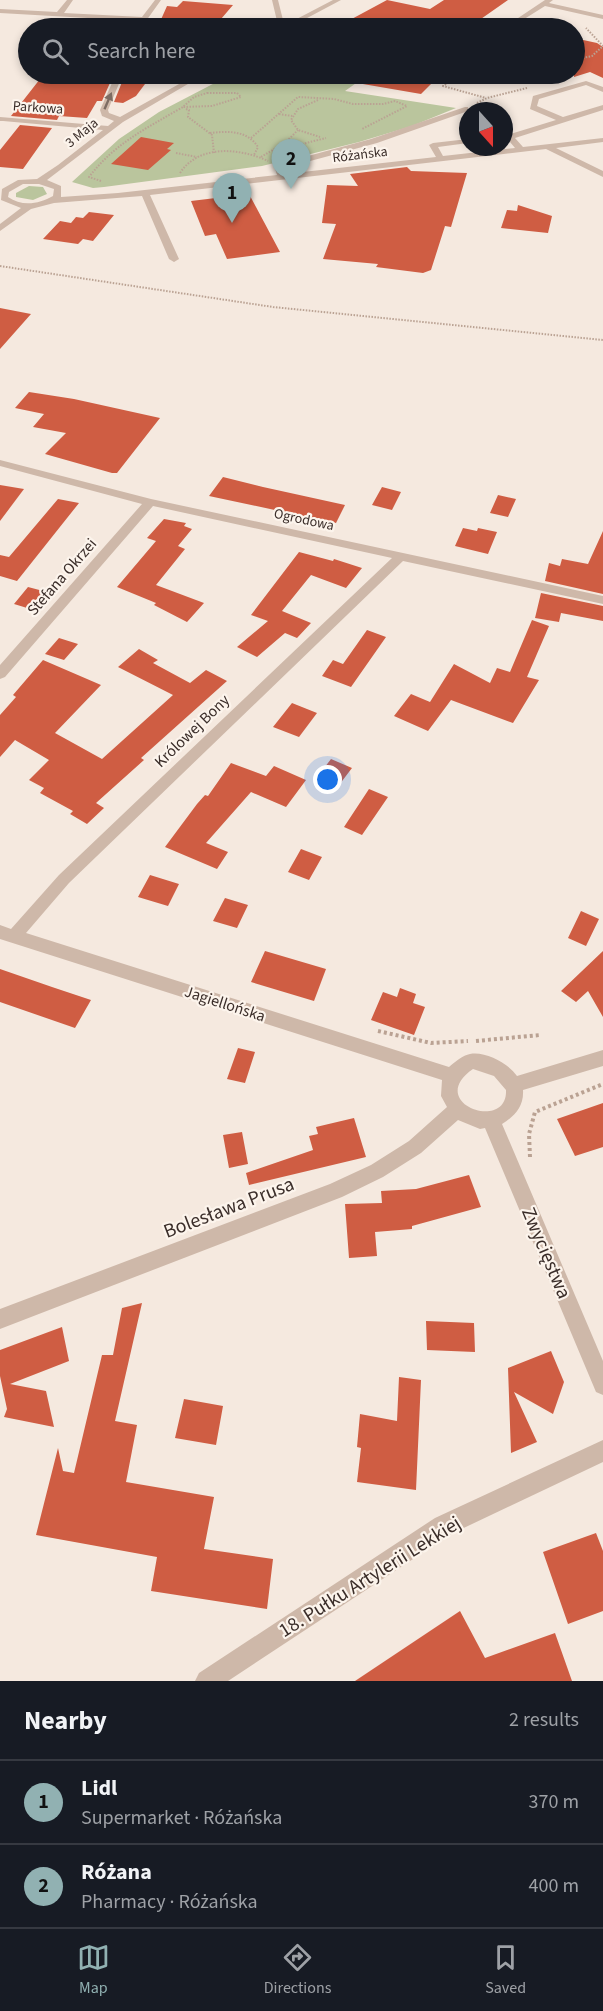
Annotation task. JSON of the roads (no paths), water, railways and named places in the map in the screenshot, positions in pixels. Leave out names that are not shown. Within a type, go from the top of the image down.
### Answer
[{"type":"street","points":[[59,14],[70,0]]},
{"type":"street","points":[[144,18],[158,0]]},
{"type":"street","points":[[275,0],[279,18]]},
{"type":"street","points":[[306,18],[338,0]]},
{"type":"street","points":[[522,18],[547,2],[603,17]]},
{"type":"street","points":[[0,11],[126,18]]},
{"type":"street","points":[[585,83],[603,90]]},
{"type":"street","points":[[115,84],[104,110],[105,114],[120,120]]},
{"type":"street","name":"3 Maja","points":[[39,181],[62,167],[108,128],[183,84]]},
{"type":"street","points":[[563,120],[533,107],[536,98],[583,84]]},
{"type":"street","points":[[513,135],[603,107]]},
{"type":"street","points":[[282,177],[279,168],[285,165],[374,141],[459,111]]},
{"type":"street","name":"Parkowa","points":[[3,119],[86,124],[108,128]]},
{"type":"street","name":"Różańska","points":[[29,206],[56,197],[84,198],[145,194],[603,140]]},
{"type":"street","points":[[441,159],[433,145],[459,142]]},
{"type":"street","points":[[513,143],[520,149]]},
{"type":"street","points":[[546,146],[603,174]]},
{"type":"street","name":"3 Maja","points":[[51,183],[62,167]]},
{"type":"street","points":[[29,206],[12,203],[4,198],[4,187],[39,181],[51,183],[58,188],[56,197]]},
{"type":"street","points":[[145,194],[174,259]]},
{"type":"street","points":[[3,225],[5,213],[12,203]]},
{"type":"street","points":[[3,225],[29,206]]},
{"type":"street","name":"Ogrodowa","points":[[0,464],[150,502],[603,600]]},
{"type":"street","name":"Stefana Okrzei","points":[[0,674],[150,502]]},
{"type":"street","name":"Królowej Bony","points":[[7,934],[400,557]]},
{"type":"street","name":"Jagiellońska","points":[[7,934],[451,1075]]},
{"type":"street","points":[[512,1085],[603,1058]]},
{"type":"street","points":[[471,1061],[483,1061],[496,1066],[506,1074],[512,1085],[513,1096],[510,1107],[502,1115],[492,1120],[479,1121],[457,1110],[450,1099],[448,1086],[451,1075],[459,1066],[471,1061]]},
{"type":"street","name":"Bolesława Prusa","points":[[0,1319],[335,1191],[376,1171],[415,1147],[457,1110]]},
{"type":"street","name":"Zwycięstwa","points":[[492,1120],[535,1228],[603,1385]]},
{"type":"street","name":"18. Pułku Artylerii Lekkiej","points":[[207,1681],[443,1526],[603,1451]]},
{"type":"place","name":"Różana","points":[[291,189]]},
{"type":"place","name":"Lidl","points":[[232,223]]}]
